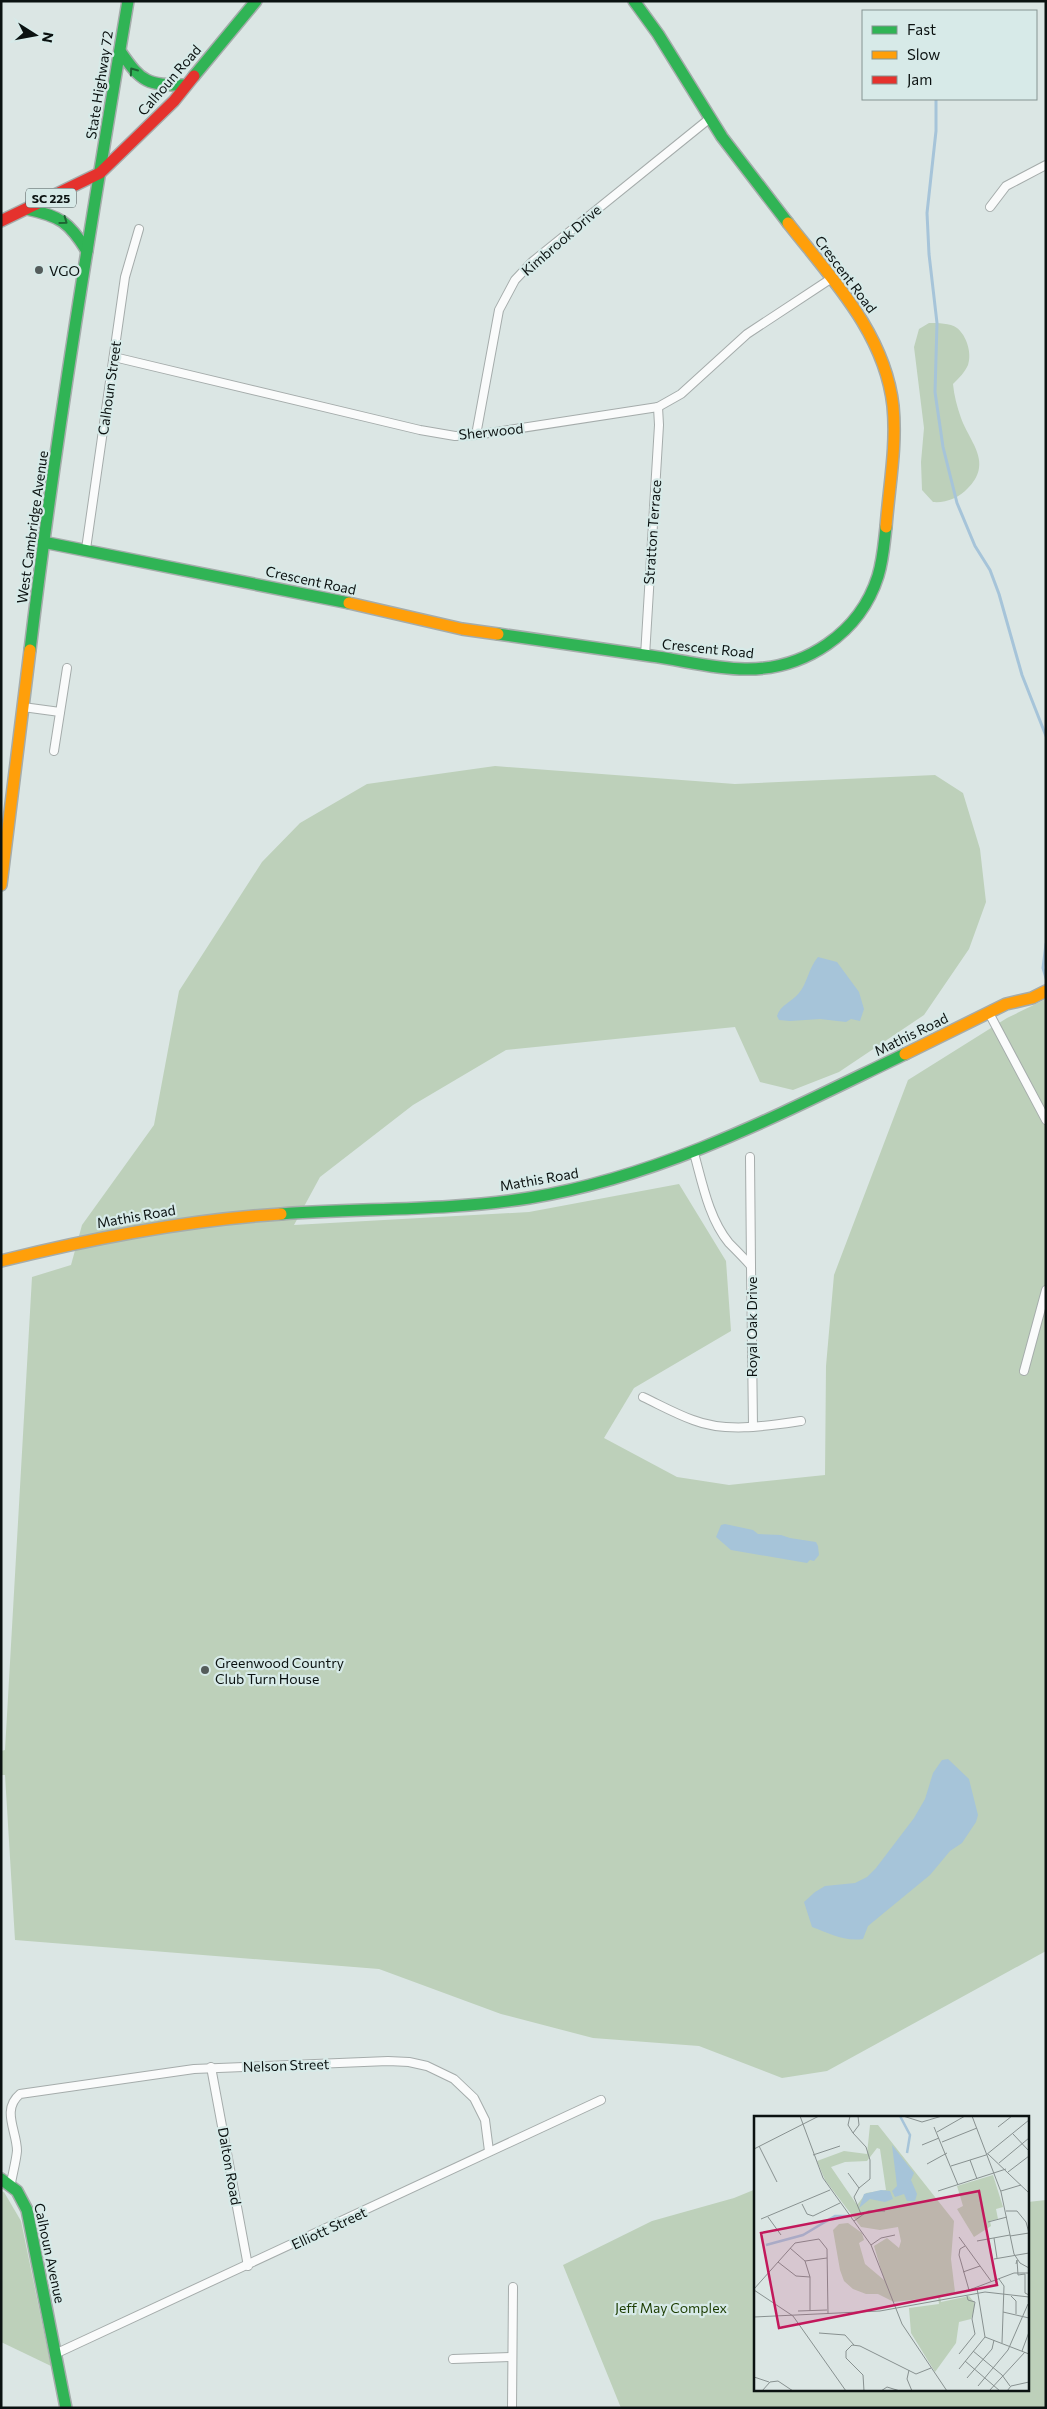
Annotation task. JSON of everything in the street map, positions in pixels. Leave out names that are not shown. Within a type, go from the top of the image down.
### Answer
[{"type":"street","name":"State Highway 72","points":[[100,173],[128,1]]},
{"type":"street","name":"Calhoun Road","points":[[100,173],[156,120],[256,1]]},
{"type":"street","name":"Crescent Road","points":[[43,542],[316,595],[462,629],[744,669],[767,668],[789,664],[812,655],[836,639],[855,620],[870,596],[883,554],[895,443],[894,408],[887,373],[874,340],[858,313],[709,118],[667,46],[634,1]]},
{"type":"street","points":[[120,51],[138,77],[144,82],[152,85],[186,86]]},
{"type":"street","name":"Kimbrook Drive","points":[[476,435],[496,320],[503,299],[515,280],[540,255],[709,118]]},
{"type":"street","points":[[990,207],[1006,186],[1046,165]]},
{"type":"street","name":"SC 225","points":[[1,221],[100,173]]},
{"type":"street","name":"West Cambridge Avenue","points":[[1,885],[43,542],[100,173]]},
{"type":"street","points":[[27,209],[62,218],[74,230],[87,252]]},
{"type":"street","name":"Calhoun Street","points":[[86,549],[125,277],[139,229]]},
{"type":"street","name":"Sherwood","points":[[114,357],[420,430],[455,436],[476,435],[658,407],[681,394],[747,334],[832,278]]},
{"type":"street","name":"Stratton Terrace","points":[[645,656],[658,407]]},
{"type":"street","points":[[54,751],[67,668]]},
{"type":"street","points":[[23,707],[60,712]]},
{"type":"street","name":"Mathis Road","points":[[1,1261],[102,1237],[197,1220],[262,1214],[488,1203],[530,1198],[604,1181],[694,1153],[776,1117],[1006,1004],[1032,998],[1046,991]]},
{"type":"street","points":[[989,1013],[1043,1107],[1046,1120]]},
{"type":"street","name":"Royal Oak Drive","points":[[694,1153],[712,1211],[730,1244],[750,1266],[753,1426]]},
{"type":"street","points":[[750,1157],[750,1266]]},
{"type":"street","points":[[1024,1371],[1046,1290]]},
{"type":"street","points":[[643,1397],[695,1421],[722,1426],[753,1426],[801,1421]]},
{"type":"street","name":"Nelson Street","points":[[33,2091],[211,2068],[388,2061],[426,2066],[454,2079],[474,2098],[485,2120],[489,2151]]},
{"type":"street","name":"Dalton Road","points":[[211,2068],[248,2266]]},
{"type":"street","name":"Calhoun Avenue","points":[[33,2091],[20,2094],[12,2104],[10,2113],[17,2150],[6,2181],[20,2193],[27,2210],[66,2408]]},
{"type":"street","name":"Elliott Street","points":[[55,2354],[248,2266],[447,2173],[489,2151],[517,2140],[601,2100]]},
{"type":"street","points":[[512,2408],[513,2287]]},
{"type":"street","points":[[453,2359],[512,2357]]},
{"type":"green space","points":[[929,323],[954,326],[961,331],[966,340],[969,351],[968,365],[964,373],[953,384],[963,424],[976,449],[979,462],[978,471],[972,484],[961,495],[943,502],[933,502],[922,490],[921,462],[924,428],[914,347],[919,329]]},
{"type":"green space","points":[[495,766],[735,784],[935,775],[963,793],[980,849],[986,902],[969,949],[924,1015],[839,1072],[793,1090],[760,1082],[735,1027],[506,1050],[413,1105],[320,1177],[294,1225],[529,1212],[679,1184],[726,1261],[731,1331],[634,1388],[604,1438],[677,1477],[729,1485],[825,1475],[826,1366],[834,1275],[908,1080],[1007,1018],[1046,999],[1046,1951],[827,2071],[782,2078],[699,2046],[593,2038],[501,2014],[379,1969],[15,1940],[5,1775],[1,1775],[1,1751],[5,1750],[32,1277],[71,1265],[82,1225],[154,1125],[179,991],[262,862],[300,823],[367,784]]},
{"type":"green space","name":"Jeff May Complex","points":[[754,2190],[754,2392],[1030,2392],[1030,2202],[1046,2200],[1046,2408],[621,2408],[563,2265],[652,2221],[734,2198]]},
{"type":"green space","points":[[1,2191],[4,2192],[21,2221],[51,2366],[1,2342]]},
{"type":"water","points":[[818,957],[837,962],[859,992],[864,1009],[860,1021],[851,1019],[846,1022],[820,1019],[779,1020],[777,1016],[779,1012],[802,989]]},
{"type":"water","points":[[725,1524],[753,1530],[758,1534],[781,1535],[816,1542],[819,1555],[814,1561],[810,1560],[807,1563],[731,1550],[716,1537],[721,1525]]},
{"type":"water","points":[[948,1759],[969,1779],[978,1815],[976,1822],[962,1843],[950,1851],[930,1875],[868,1926],[863,1939],[843,1938],[812,1927],[804,1902],[825,1886],[855,1883],[867,1877],[914,1818],[925,1799],[933,1773],[942,1760]]},
{"type":"waterway","points":[[936,100],[936,131],[927,213],[929,254],[937,323],[935,392],[943,447],[957,503],[975,546],[990,570],[999,594],[1022,675],[1046,736]]},
{"type":"waterway","points":[[1046,944],[1043,968],[1046,978]]},
{"type":"traffic: fast","points":[[30,650],[63,406],[128,1]]},
{"type":"traffic: fast","points":[[194,76],[256,1]]},
{"type":"traffic: fast","points":[[634,1],[658,34],[722,137],[788,223]]},
{"type":"traffic: fast","points":[[120,51],[134,70],[147,80],[154,83],[186,85]]},
{"type":"traffic: fast","points":[[27,209],[48,214],[63,222],[75,233],[87,251]]},
{"type":"traffic: fast","points":[[498,634],[722,668],[767,668],[789,663],[809,655],[827,644],[844,631],[858,615],[870,596],[878,576],[886,527]]},
{"type":"traffic: fast","points":[[43,542],[349,603]]},
{"type":"traffic: fast","points":[[281,1214],[467,1205],[529,1198],[579,1188],[628,1174],[722,1140],[905,1054]]},
{"type":"traffic: fast","points":[[1,2179],[17,2191],[27,2210],[66,2408]]},
{"type":"traffic: slow","points":[[788,223],[854,308],[868,331],[888,379],[893,406],[894,436],[886,527]]},
{"type":"traffic: slow","points":[[349,603],[462,629],[498,634]]},
{"type":"traffic: slow","points":[[1,885],[30,650]]},
{"type":"traffic: slow","points":[[905,1054],[1006,1004],[1032,998],[1046,991]]},
{"type":"traffic: slow","points":[[1,1261],[70,1245],[175,1225],[281,1214]]},
{"type":"traffic: jam","points":[[1,221],[100,173],[174,101],[194,76]]},
{"type":"place","name":"VGO","points":[[39,270]]},
{"type":"place","name":"Greenwood Country Club Turn House","points":[[205,1670]]}]
